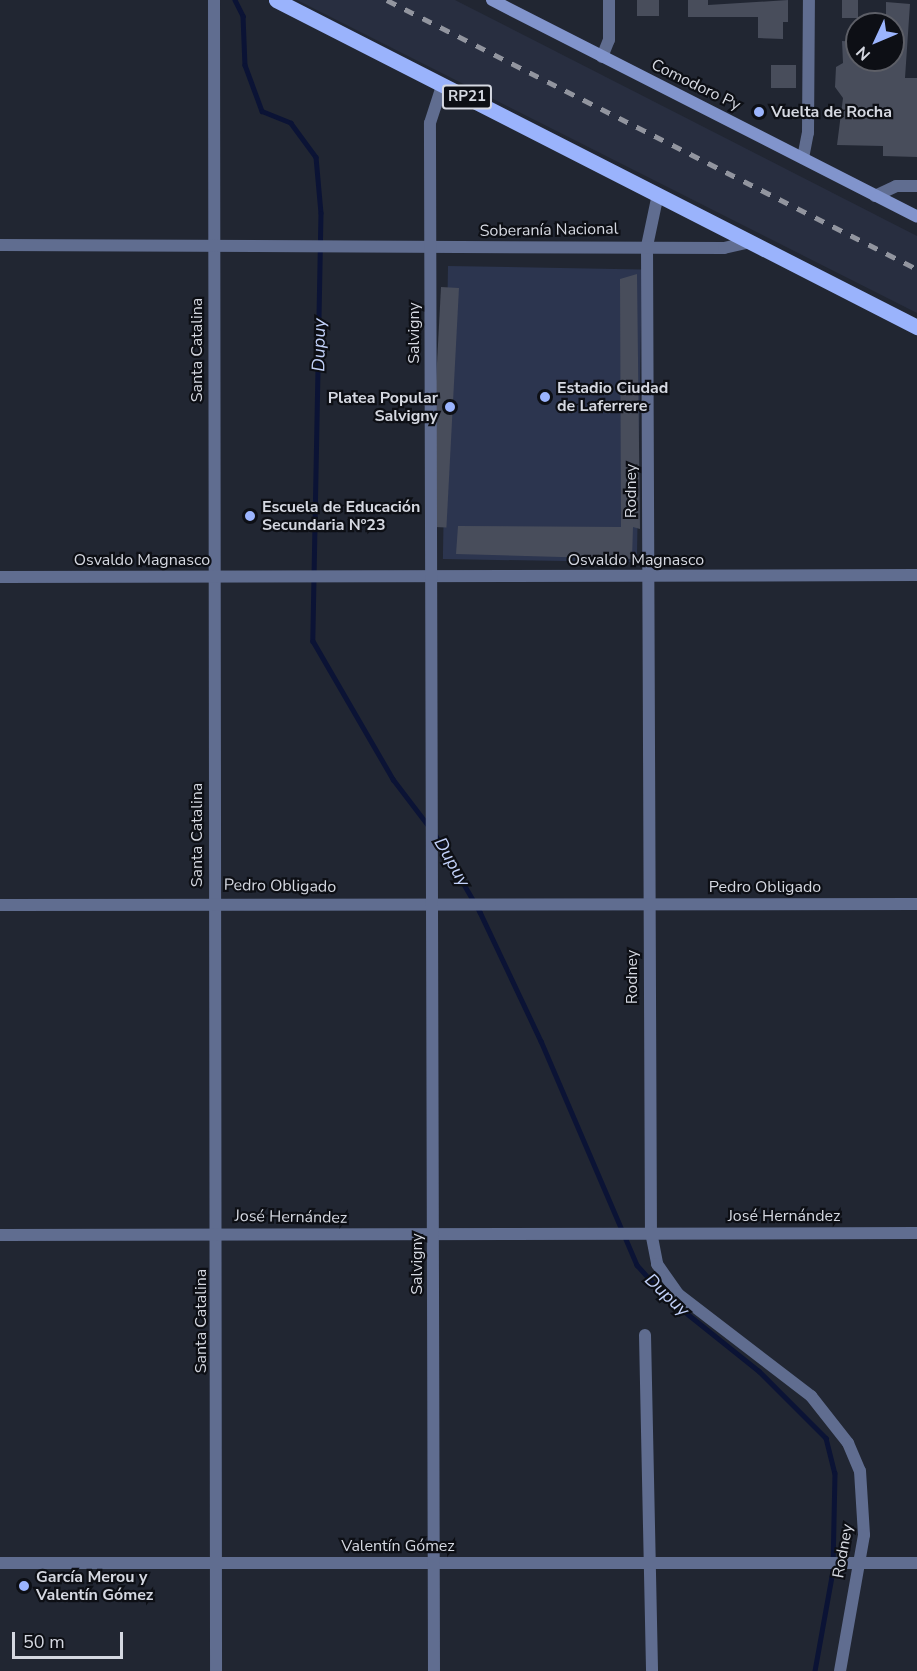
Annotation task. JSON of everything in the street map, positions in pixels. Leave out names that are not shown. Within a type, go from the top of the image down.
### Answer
[{"type":"main road","name":"RP21","points":[[276,0],[917,327]]},
{"type":"main road","name":"Comodoro Py","points":[[492,0],[917,217]]},
{"type":"street","name":"Santa Catalina","points":[[214,0],[214,902],[218,1233],[216,1671]]},
{"type":"street","points":[[602,57],[609,40],[609,0]]},
{"type":"street","points":[[803,158],[808,133],[809,0]]},
{"type":"street","name":"Salvigny","points":[[434,1671],[430,123],[442,85]]},
{"type":"street","points":[[875,196],[896,186],[917,186]]},
{"type":"street","name":"Rodney","points":[[658,194],[647,246],[651,1232],[657,1264],[678,1294],[812,1396],[848,1443],[866,1498],[840,1671]]},
{"type":"street","name":"Soberanía Nacional","points":[[213,246],[430,249],[647,246],[724,248],[749,242]]},
{"type":"street","points":[[0,245],[213,246]]},
{"type":"street","name":"Osvaldo Magnasco","points":[[0,577],[917,575]]},
{"type":"street","name":"Pedro Obligado","points":[[0,905],[214,902],[451,904],[505,907],[648,904],[917,904]]},
{"type":"street","name":"José Hernández","points":[[0,1235],[917,1233]]},
{"type":"street","points":[[645,1335],[652,1671]]},
{"type":"street","name":"Valentín Gómez","points":[[0,1563],[857,1563]]},
{"type":"street","points":[[857,1563],[917,1563]]},
{"type":"shaded area","points":[[297,0],[455,0],[917,236],[917,313]]},
{"type":"shaded area","name":"Estadio Ciudad de Laferrere","points":[[448,266],[642,269],[637,562],[443,559]]},
{"type":"building","points":[[637,0],[659,0],[659,16],[637,16]]},
{"type":"building","points":[[688,0],[708,0],[708,5],[788,0],[788,22],[783,22],[783,39],[758,38],[758,17],[688,17]]},
{"type":"building","points":[[842,0],[858,0],[858,12],[845,12],[845,18],[842,18]]},
{"type":"building","points":[[886,2],[910,4],[905,78],[917,78],[917,157],[883,156],[883,146],[837,145],[843,98],[835,87],[836,67],[843,63],[842,41],[845,41],[845,72],[905,72],[905,12],[886,12]]},
{"type":"building","points":[[771,65],[796,65],[796,88],[771,88]]},
{"type":"building","points":[[637,274],[640,529],[633,527],[632,559],[456,554],[458,526],[621,527],[620,279]]},
{"type":"building","name":"Platea Popular Salvigny","points":[[441,287],[459,288],[446,528],[428,527]]},
{"type":"waterway","name":"Dupuy","points":[[235,0],[243,16],[245,65],[262,111],[291,123],[316,157],[321,213],[313,641],[393,779],[428,825]]},
{"type":"waterway","name":"Dupuy","points":[[435,834],[480,912],[541,1041],[637,1265],[664,1295],[759,1371],[826,1438],[835,1473],[833,1571],[815,1671]]},
{"type":"railway","points":[[387,0],[917,269]]},
{"type":"place","name":"Vuelta de Rocha","points":[[759,112]]},
{"type":"place","name":"Estadio Ciudad de Laferrere","points":[[545,397]]},
{"type":"place","name":"Platea Popular Salvigny","points":[[450,407]]},
{"type":"place","name":"Escuela de Educación Secundaria Nº23","points":[[250,516]]},
{"type":"place","name":"García Merou y Valentín Gómez","points":[[24,1586]]}]
